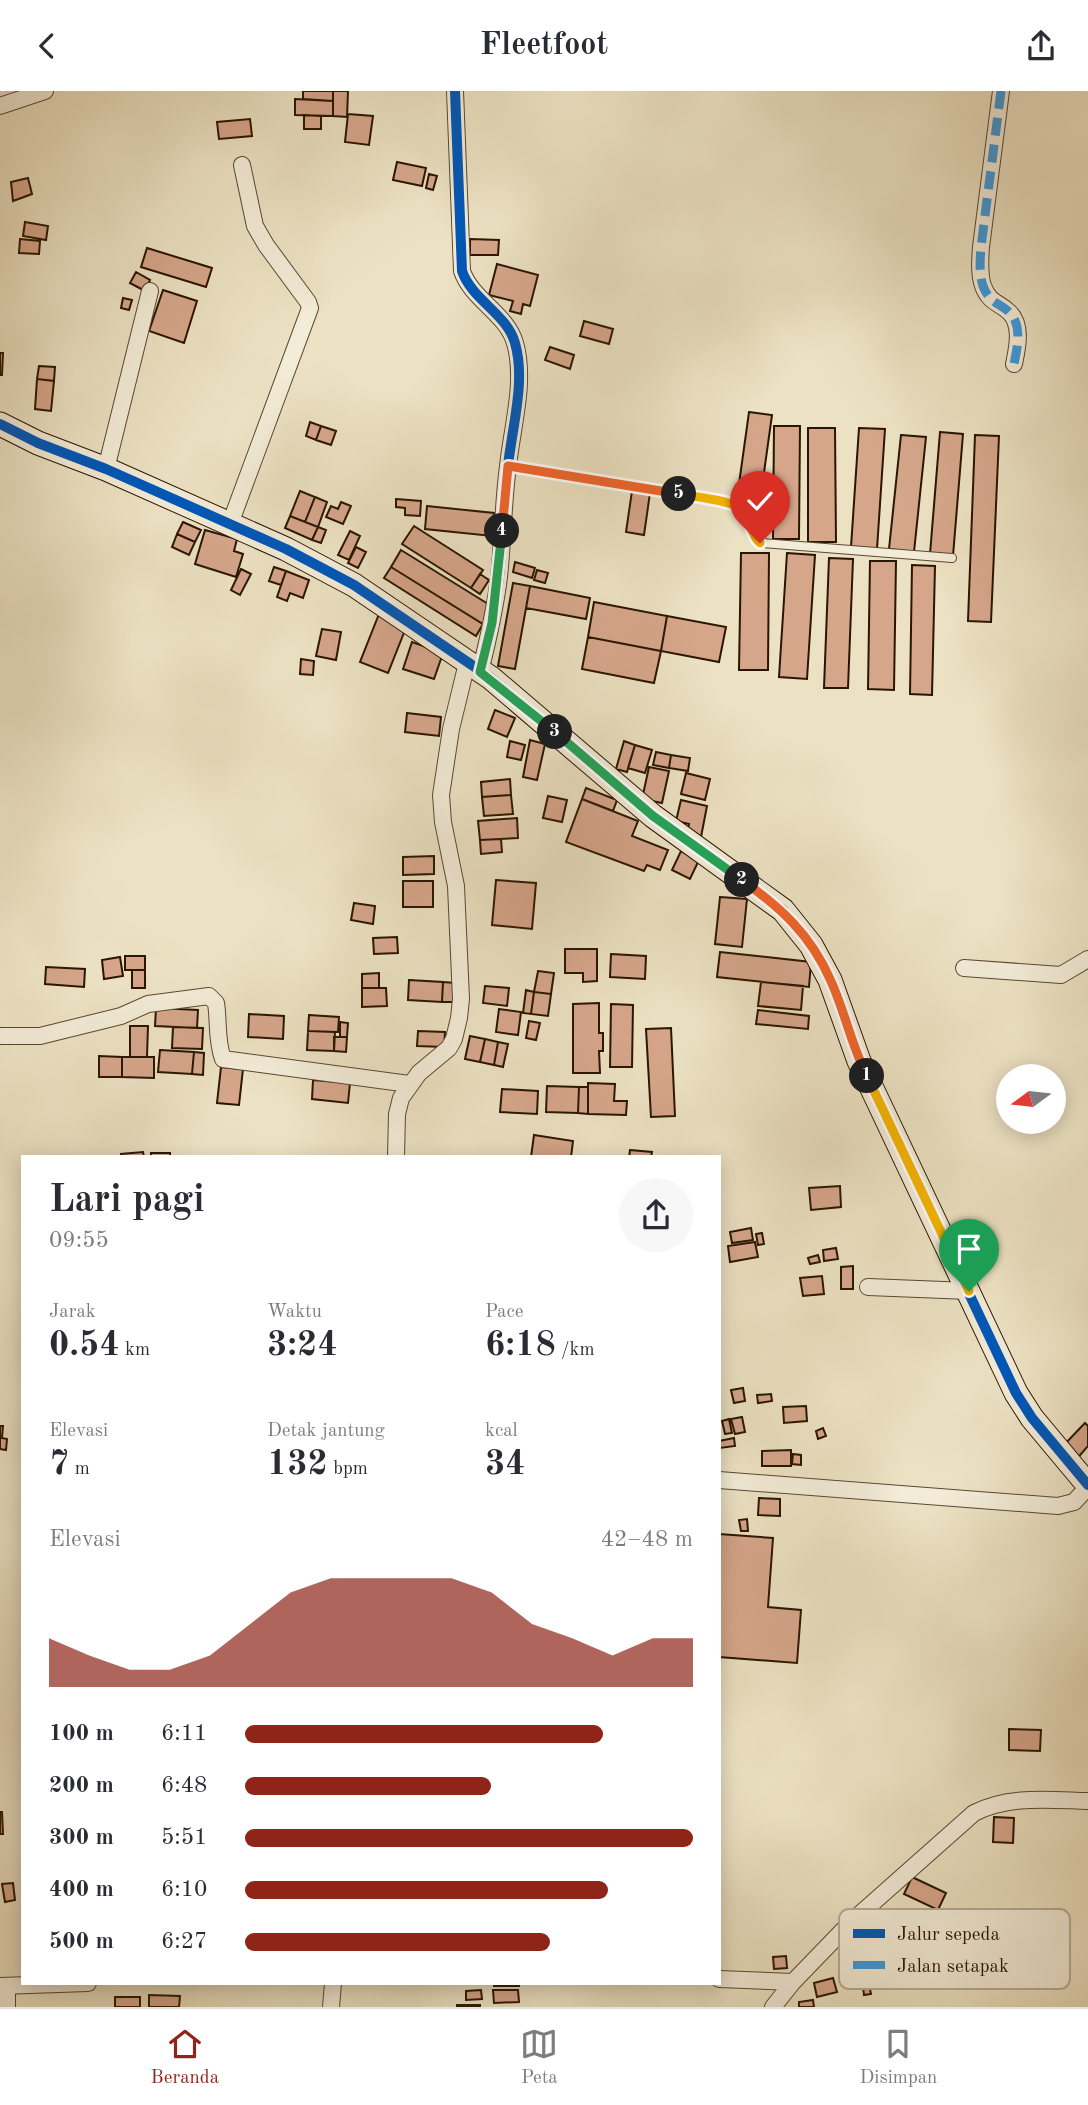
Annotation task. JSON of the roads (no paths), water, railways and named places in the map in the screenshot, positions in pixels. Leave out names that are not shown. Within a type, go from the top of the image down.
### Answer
[{"type":"street","points":[[0,106],[45,91]]},
{"type":"street","points":[[396,1155],[397,1114],[401,1098],[419,1073],[449,1048],[459,1019],[461,999],[456,886],[443,822],[441,795],[451,729],[492,623],[518,391],[516,346],[509,330],[470,285],[462,271],[455,91]]},
{"type":"street","points":[[1001,91],[980,261],[983,286],[993,303],[1009,312],[1015,321],[1019,342],[1014,364]]},
{"type":"street","points":[[230,524],[310,308],[256,226],[242,165]]},
{"type":"street","points":[[106,469],[150,291]]},
{"type":"street","points":[[0,424],[38,443],[106,469],[230,524],[336,575],[474,667],[533,712],[622,792],[774,903],[793,921],[811,945],[831,980],[859,1061],[1024,1406],[1088,1486],[1074,1502],[1058,1506],[721,1480]]},
{"type":"street","points":[[964,968],[1061,975],[1088,959]]},
{"type":"street","points":[[0,1036],[40,1036],[121,1016],[148,1004],[209,996],[216,1003],[219,1020],[217,1042],[223,1059],[409,1084]]},
{"type":"street","points":[[868,1287],[969,1291]]},
{"type":"street","points":[[866,1909],[974,1813],[997,1803],[1012,1801],[1088,1801]]},
{"type":"street","points":[[773,2007],[793,1982],[839,1935]]},
{"type":"street","points":[[721,1979],[793,1982]]},
{"type":"street","points":[[7,2007],[3,1986],[31,1985]]},
{"type":"street","points":[[331,2007],[333,1985]]},
{"type":"lane","points":[[508,466],[734,504],[744,511],[755,537],[762,543],[952,558]]}]
